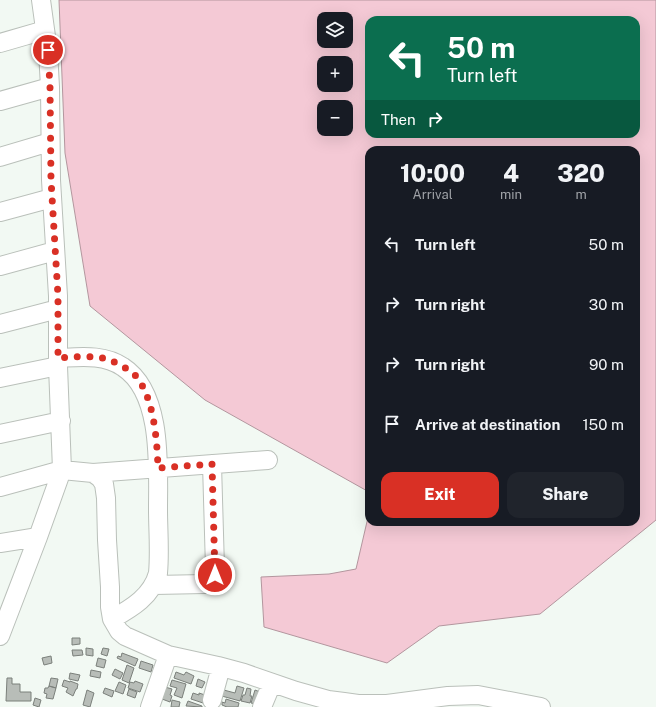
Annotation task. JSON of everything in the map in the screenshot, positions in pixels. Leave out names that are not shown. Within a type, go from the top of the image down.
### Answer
[{"type":"street","points":[[0,636],[62,470],[58,362],[58,309],[50,142],[50,87],[48,50],[41,0]]},
{"type":"street","points":[[0,43],[45,30]]},
{"type":"street","points":[[0,101],[50,87]]},
{"type":"street","points":[[0,157],[50,142]]},
{"type":"street","points":[[0,212],[52,198]]},
{"type":"street","points":[[0,266],[55,251]]},
{"type":"street","points":[[0,324],[58,309]]},
{"type":"street","points":[[0,378],[58,362],[92,357],[108,359],[122,366],[133,374],[144,388],[153,418],[157,442],[158,566],[156,579],[151,590],[130,609],[112,619]]},
{"type":"street","points":[[0,434],[61,421]]},
{"type":"street","points":[[0,487],[62,470],[93,473],[268,460]]},
{"type":"street","points":[[154,585],[205,584],[211,581],[215,575],[212,464]]},
{"type":"street","points":[[93,473],[100,478],[104,484],[106,498],[110,607],[112,619],[119,631],[125,636],[168,655],[221,667],[328,703],[373,706],[387,704],[477,701],[541,707]]},
{"type":"street","points":[[0,543],[38,537]]},
{"type":"street","points":[[150,707],[168,655]]},
{"type":"street","points":[[212,700],[221,667]]},
{"type":"street","points":[[262,707],[272,683]]},
{"type":"shaded area","points":[[59,0],[656,0],[656,520],[540,614],[439,626],[387,663],[264,627],[261,577],[329,574],[356,569],[366,526],[640,526],[640,146],[365,146],[365,490],[205,400],[90,306],[65,153]]},
{"type":"building","points":[[72,638],[80,638],[80,644],[72,645]]},
{"type":"building","points":[[86,648],[93,649],[93,656],[86,655]]},
{"type":"building","points":[[103,648],[109,649],[107,656],[101,654]]},
{"type":"building","points":[[72,650],[82,650],[83,655],[73,656]]},
{"type":"building","points":[[122,653],[138,659],[135,666],[117,658],[118,656],[121,657]]},
{"type":"building","points":[[51,656],[52,663],[44,665],[42,658]]},
{"type":"building","points":[[98,658],[106,660],[104,668],[96,666]]},
{"type":"building","points":[[141,661],[153,665],[151,672],[139,668]]},
{"type":"building","points":[[127,665],[134,668],[129,683],[122,680]]},
{"type":"building","points":[[115,669],[123,673],[120,679],[112,675]]},
{"type":"building","points":[[91,670],[101,672],[100,678],[90,676]]},
{"type":"building","points":[[176,672],[184,675],[186,672],[194,676],[191,684],[174,678]]},
{"type":"building","points":[[70,673],[80,675],[78,681],[69,679]]},
{"type":"building","points":[[7,678],[12,678],[12,684],[20,684],[20,692],[31,692],[31,701],[6,701]]},
{"type":"building","points":[[51,678],[58,679],[56,688],[49,686]]},
{"type":"building","points":[[198,679],[205,682],[202,688],[196,686]]},
{"type":"building","points":[[64,680],[78,684],[73,696],[66,692],[68,688],[62,686]]},
{"type":"building","points":[[172,680],[186,684],[182,698],[174,695],[177,688],[170,686]]},
{"type":"building","points":[[135,681],[143,684],[140,692],[128,688],[130,682],[134,683]]},
{"type":"building","points":[[119,682],[126,685],[123,694],[115,691]]},
{"type":"building","points":[[49,686],[56,688],[53,699],[46,698],[47,694],[44,693],[45,688],[48,688]]},
{"type":"building","points":[[237,686],[244,688],[240,701],[218,695],[220,689],[235,693]]},
{"type":"building","points":[[165,687],[172,689],[170,702],[162,699]]},
{"type":"building","points":[[105,688],[114,691],[112,697],[103,693]]},
{"type":"building","points":[[247,688],[251,689],[250,696],[252,696],[250,703],[241,701]]},
{"type":"building","points":[[129,689],[137,692],[135,698],[127,695]]},
{"type":"building","points":[[87,690],[94,693],[90,707],[83,705]]},
{"type":"building","points":[[255,690],[260,692],[256,704],[251,703]]},
{"type":"building","points":[[193,693],[205,695],[203,703],[191,699]]},
{"type":"building","points":[[35,698],[41,700],[39,707],[33,705]]},
{"type":"building","points":[[226,699],[239,703],[238,707],[227,707],[222,705],[222,702],[225,703]]},
{"type":"building","points":[[172,700],[180,702],[179,707],[171,707]]},
{"type":"building","points":[[188,701],[202,706],[202,707],[186,706]]},
{"type":"route","points":[[48,50],[51,180],[58,296],[58,358],[92,357],[108,359],[122,366],[137,378],[144,388],[153,418],[157,442],[158,468],[212,464],[215,575]]}]
